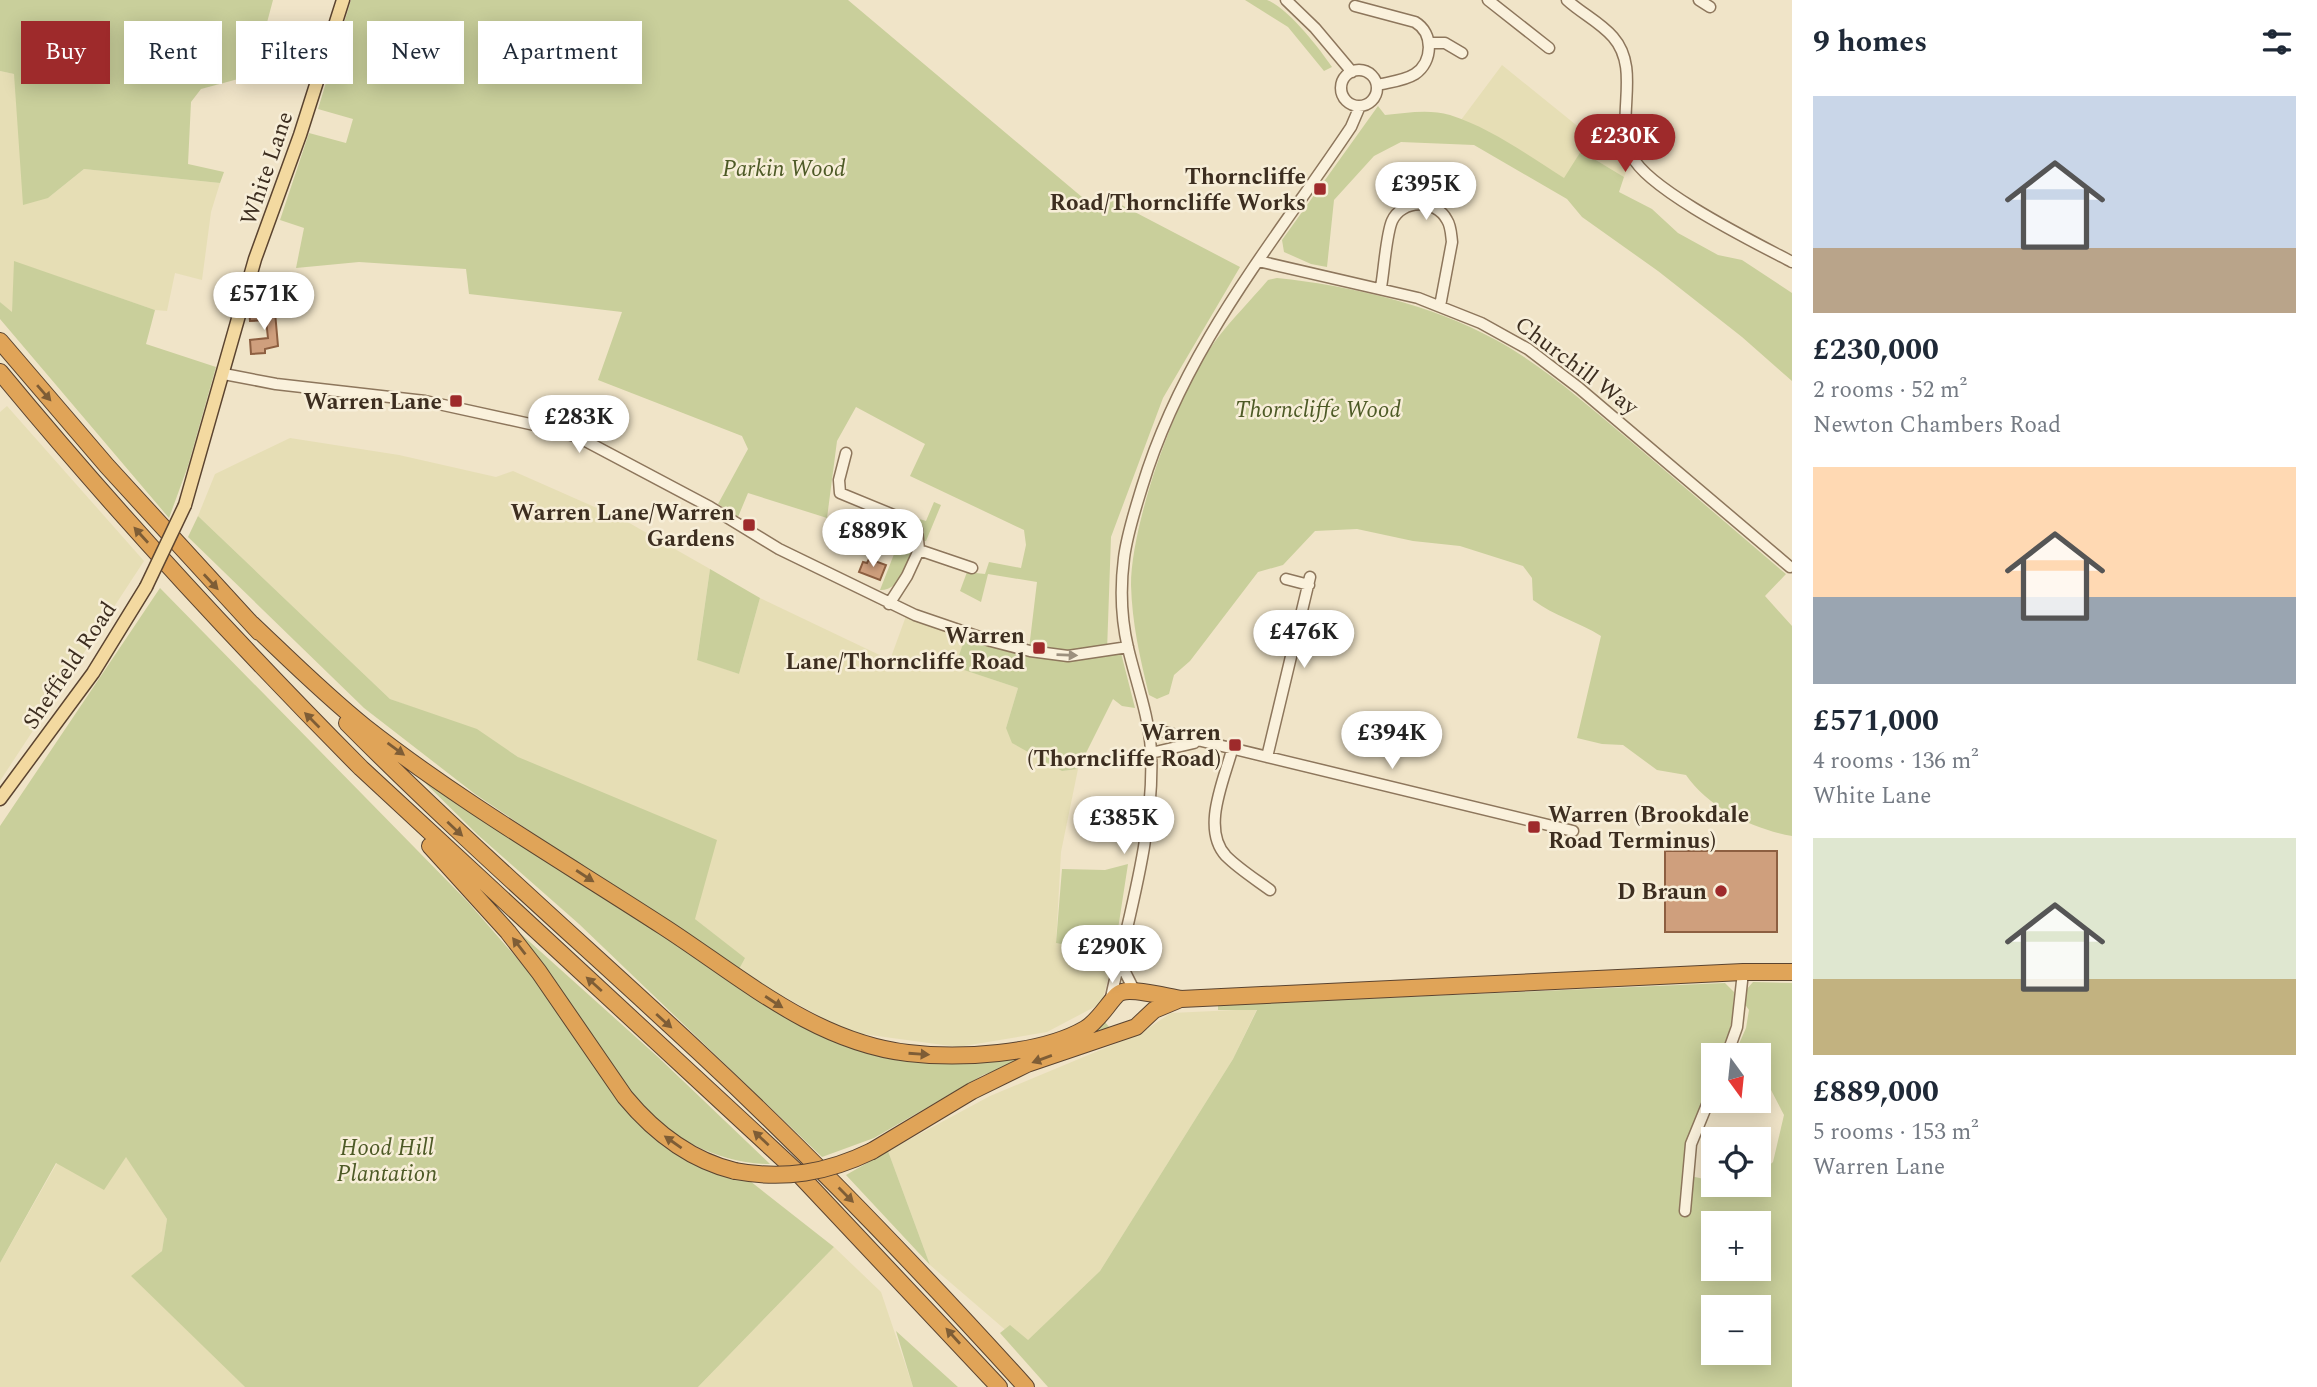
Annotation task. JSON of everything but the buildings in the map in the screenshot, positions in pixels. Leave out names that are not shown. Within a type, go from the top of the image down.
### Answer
[{"type":"highway","points":[[0,341],[107,466],[252,624],[453,827],[699,1052],[802,1151],[922,1272],[1026,1387]]},
{"type":"highway","points":[[0,372],[65,450],[195,596],[360,768],[508,932],[568,1011],[608,1074],[640,1115],[690,1153],[711,1164],[735,1171],[770,1176],[812,1173],[843,1164],[872,1151],[991,1081],[1027,1065],[1130,1029],[1141,1024],[1160,1006],[1181,999]]},
{"type":"highway","points":[[252,624],[365,726],[470,803],[781,1007],[843,1037],[908,1053],[948,1056],[989,1054],[1027,1048],[1072,1035],[1096,1022],[1122,991],[1181,999],[1743,972],[1792,972]]},
{"type":"highway","points":[[360,768],[794,1169],[999,1387]]},
{"type":"highway","points":[[1136,993],[1146,1004],[1146,1017]]},
{"type":"highway","points":[[1109,1005],[1109,1015],[1116,1025],[1130,1029]]},
{"type":"main road","name":"White Lane","points":[[146,587],[185,505],[256,259],[300,135],[343,0]]},
{"type":"main road","name":"Sheffield Road","points":[[0,799],[93,673],[146,587]]},
{"type":"street","points":[[1286,0],[1315,28],[1352,72]]},
{"type":"street","points":[[1488,0],[1549,48]]},
{"type":"street","points":[[1567,0],[1606,30],[1621,50],[1627,76],[1626,135],[1637,164],[1707,218],[1792,262]]},
{"type":"street","points":[[1699,0],[1710,7]]},
{"type":"street","points":[[1355,5],[1418,24],[1425,31],[1429,43],[1428,57],[1418,72],[1411,77],[1377,85]]},
{"type":"street","points":[[1429,43],[1445,43],[1462,53]]},
{"type":"street","points":[[1109,1005],[1148,816],[1151,753],[1148,727],[1128,648],[1121,592],[1124,556],[1153,450],[1186,377],[1216,323],[1352,127],[1360,106],[1374,98],[1377,85],[1366,71],[1352,72],[1343,80],[1342,92],[1348,102],[1360,106]]},
{"type":"street","points":[[1381,288],[1392,220],[1405,208],[1425,204],[1443,214],[1451,231],[1452,242],[1440,306]]},
{"type":"street","name":"Churchill Way","points":[[1258,261],[1381,288],[1440,306],[1528,349],[1790,567]]},
{"type":"street","points":[[224,374],[276,384],[425,401],[578,437],[710,507],[779,549],[907,611],[968,634],[1030,651],[1068,656],[1128,648]]},
{"type":"street","points":[[846,453],[839,480],[840,493],[913,523],[920,535],[919,550],[907,576],[889,604]]},
{"type":"street","points":[[919,550],[972,568]]},
{"type":"street","points":[[1267,757],[1309,581],[1286,579]]},
{"type":"street","points":[[1148,727],[1232,750],[1573,831]]},
{"type":"street","points":[[1151,753],[1180,744],[1204,742]]},
{"type":"street","points":[[1232,750],[1221,791],[1214,826],[1215,835],[1225,855],[1270,890]]},
{"type":"street","points":[[1120,962],[1136,993]]},
{"type":"street","points":[[1731,1043],[1737,1027],[1743,972]]},
{"type":"street","points":[[1685,1211],[1691,1144],[1704,1113]]},
{"type":"shaded area","points":[[1502,65],[1628,167],[1624,177],[1581,151],[1565,179],[1461,120]]},
{"type":"shaded area","points":[[0,71],[14,74],[48,198],[84,169],[220,183],[211,212],[202,280],[175,273],[167,311],[155,310],[15,262],[12,313],[0,302]]},
{"type":"shaded area","points":[[7,406],[144,561],[0,781],[0,412]]},
{"type":"shaded area","points":[[290,438],[399,455],[496,477],[513,471],[624,520],[710,569],[697,659],[739,674],[760,598],[890,660],[906,616],[965,638],[956,667],[1018,688],[1006,728],[1062,771],[1078,769],[1061,852],[1056,943],[1114,955],[1102,1003],[1047,1032],[958,1047],[848,1032],[738,971],[744,958],[695,919],[518,757],[482,733],[390,699],[198,516],[215,474]]},
{"type":"shaded area","points":[[1257,1009],[1233,1059],[1100,1271],[1023,1345],[930,1265],[888,1151],[990,1096],[1141,1033],[1171,1013]]},
{"type":"shaded area","points":[[126,1156],[167,1219],[162,1251],[132,1276],[245,1387],[0,1387],[0,1263],[57,1163]]},
{"type":"shaded area","points":[[834,1247],[881,1292],[913,1387],[698,1387]]},
{"type":"green space","points":[[0,0],[273,0],[267,21],[236,21],[236,80],[222,83],[222,21],[124,21],[124,84],[220,84],[201,89],[191,102],[188,164],[224,172],[220,183],[84,169],[48,198],[23,205],[14,74],[0,71]]},
{"type":"green space","name":"Parkin Wood","points":[[351,0],[848,0],[1095,208],[1108,198],[1240,267],[1163,398],[1111,537],[1107,651],[1120,649],[1135,708],[1122,706],[1113,699],[1078,769],[1062,771],[1012,743],[1006,728],[1018,688],[955,667],[965,638],[1028,657],[1037,582],[988,574],[981,602],[960,591],[967,572],[985,574],[989,562],[1021,568],[1026,545],[1024,530],[910,476],[925,444],[856,407],[837,441],[827,518],[748,493],[738,517],[718,504],[748,449],[742,436],[598,380],[622,312],[469,294],[466,269],[359,262],[296,268],[304,228],[280,220],[309,133],[346,143],[353,119],[318,109],[326,84],[353,84],[353,21],[345,21]]},
{"type":"green space","points":[[1245,0],[1267,0],[1275,4],[1293,20],[1332,67],[1324,71],[1288,27]]},
{"type":"green space","points":[[1378,106],[1385,115],[1434,112],[1450,115],[1509,143],[1564,178],[1581,151],[1624,177],[1619,192],[1652,209],[1678,233],[1718,255],[1742,260],[1792,293],[1792,381],[1742,337],[1658,271],[1582,217],[1567,199],[1474,145],[1401,142],[1374,156],[1334,200],[1327,267],[1311,264],[1284,252],[1282,240]]},
{"type":"green space","points":[[14,261],[155,310],[146,344],[216,367],[188,466],[169,518],[0,319],[0,302],[12,312]]},
{"type":"green space","name":"Thorncliffe Wood","points":[[1277,278],[1390,298],[1444,316],[1496,340],[1581,399],[1786,574],[1765,596],[1792,626],[1792,836],[1762,828],[1733,815],[1707,797],[1686,775],[1657,770],[1623,745],[1602,744],[1577,738],[1601,636],[1533,600],[1532,578],[1523,566],[1460,546],[1413,541],[1357,529],[1315,531],[1283,565],[1258,572],[1190,661],[1174,675],[1169,694],[1157,699],[1149,695],[1135,627],[1131,585],[1133,558],[1148,493],[1172,423],[1201,363],[1222,332],[1268,280]]},
{"type":"green space","points":[[934,502],[941,505],[926,541],[913,541],[904,573],[894,585],[880,590],[905,526],[916,518],[926,521]]},
{"type":"green space","points":[[198,516],[390,699],[477,729],[518,757],[717,840],[695,919],[745,958],[738,971],[475,794],[364,708],[188,537]]},
{"type":"green space","points":[[710,569],[760,598],[739,674],[697,660]]},
{"type":"green space","name":"Hood Hill Plantation","points":[[160,588],[467,901],[534,978],[623,1103],[659,1142],[682,1157],[750,1181],[834,1247],[698,1387],[245,1387],[131,1276],[162,1251],[167,1219],[126,1157],[104,1190],[56,1163],[0,1263],[0,826]]},
{"type":"green space","points":[[414,772],[785,1015],[962,1062],[1104,1021],[1111,1029],[983,1075],[874,1138],[822,1157],[579,924],[478,835]]},
{"type":"green space","points":[[1128,864],[1114,955],[1056,943],[1062,869],[1105,870]]},
{"type":"green space","points":[[517,934],[521,934],[658,1057],[770,1164],[732,1159],[696,1146],[648,1113],[634,1099]]},
{"type":"green space","points":[[1753,982],[1792,983],[1792,1387],[1048,1387],[1000,1333],[1010,1325],[1028,1340],[1100,1271],[1233,1059],[1257,1010],[1218,1010],[1218,1005],[1725,983],[1734,992],[1733,1015],[1727,1043],[1701,1043],[1701,1109],[1688,1140],[1686,1175],[1701,1178],[1701,1197],[1771,1197],[1771,1164],[1784,1115],[1771,1090],[1771,1043],[1739,1043],[1746,1028],[1749,1010],[1744,1003],[1746,990]]},
{"type":"green space","points":[[888,1151],[930,1265],[846,1175]]},
{"type":"green space","points":[[896,1331],[958,1387],[913,1387]]},
{"type":"place","name":"Thorncliffe Road/Thorncliffe Works","points":[[1320,189]]},
{"type":"place","name":"Warren Lane","points":[[456,401]]},
{"type":"place","name":"Warren Lane/Warren Gardens","points":[[749,525]]},
{"type":"place","name":"Warren Lane/Thorncliffe Road","points":[[1039,648]]},
{"type":"place","name":"Warren (Thorncliffe Road)","points":[[1235,745]]},
{"type":"place","name":"Warren (Brookdale Road Terminus)","points":[[1534,827]]},
{"type":"place","name":"D Braun","points":[[1721,891]]}]
